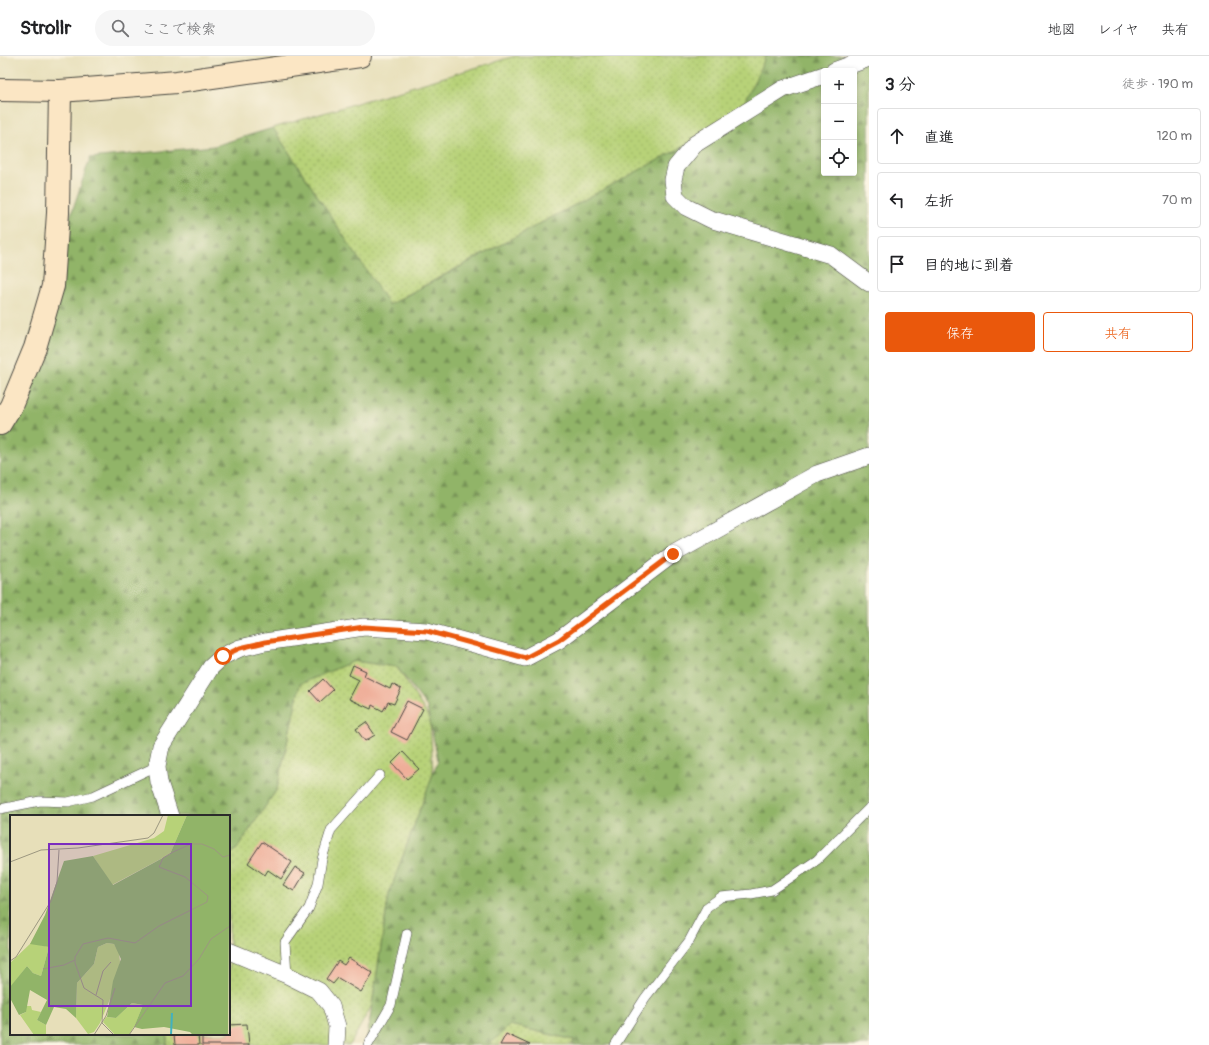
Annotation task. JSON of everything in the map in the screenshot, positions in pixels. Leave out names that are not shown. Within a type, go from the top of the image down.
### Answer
[{"type":"street","points":[[0,90],[60,91],[177,82],[360,56]]},
{"type":"street","points":[[842,68],[869,58]]},
{"type":"street","points":[[821,76],[783,90],[695,144],[676,167],[673,180],[675,196],[686,207],[710,219],[831,255],[869,283]]},
{"type":"street","points":[[0,424],[11,406],[35,348],[53,286],[58,214],[60,91]]},
{"type":"street","points":[[170,815],[159,782],[157,766],[161,746],[211,667],[223,656],[240,648],[265,642],[364,627],[427,631],[525,658],[559,640],[673,554],[816,474],[869,456]]},
{"type":"street","points":[[230,951],[287,975],[319,991],[331,1006],[337,1026],[336,1045]]},
{"type":"lane","points":[[0,809],[40,801],[68,802],[93,796],[157,766]]},
{"type":"lane","points":[[287,975],[285,942],[309,908],[318,884],[322,859],[331,830],[380,775]]},
{"type":"lane","points":[[615,1045],[645,998],[689,941],[707,907],[721,897],[752,894],[772,890],[817,860],[869,808]]},
{"type":"lane","points":[[368,1045],[391,1005],[406,933]]},
{"type":"green space","points":[[515,56],[766,56],[739,117],[388,305],[273,128]]},
{"type":"green space","points":[[766,56],[869,56],[869,1045],[572,1045],[574,1040],[510,1025],[489,1045],[366,1045],[389,894],[438,760],[427,707],[397,667],[354,661],[300,684],[277,789],[238,847],[230,854],[230,815],[10,815],[10,1035],[167,1035],[167,1045],[0,1045],[0,426],[90,158],[214,146],[273,128],[389,305],[738,117]]},
{"type":"green space","points":[[353,661],[397,667],[430,719],[433,774],[389,894],[372,1005],[350,1045],[167,1045],[167,1035],[230,1035],[230,854],[238,847],[277,789],[300,684]]},
{"type":"green space","points":[[510,1025],[574,1040],[572,1045],[487,1045]]},
{"type":"building","points":[[353,665],[366,671],[364,676],[390,689],[392,684],[401,689],[394,704],[388,702],[383,711],[372,705],[371,709],[349,699],[359,680],[349,675]]},
{"type":"building","points":[[323,679],[333,690],[320,702],[310,691]]},
{"type":"building","points":[[407,701],[423,709],[407,740],[391,732]]},
{"type":"building","points":[[366,722],[375,735],[365,741],[356,729]]},
{"type":"building","points":[[403,752],[419,769],[407,779],[392,763]]},
{"type":"building","points":[[262,842],[292,862],[281,879],[268,870],[265,875],[248,863]]},
{"type":"building","points":[[295,867],[305,873],[294,891],[283,885]]},
{"type":"building","points":[[349,958],[373,973],[361,992],[338,978],[333,984],[326,979],[338,961],[344,965]]},
{"type":"building","points":[[247,1024],[249,1045],[202,1045],[202,1035],[230,1035],[230,1025]]},
{"type":"building","points":[[506,1034],[530,1045],[500,1045]]},
{"type":"building","points":[[174,1035],[198,1035],[199,1045],[175,1045]]},
{"type":"route","points":[[223,656],[240,648],[265,642],[364,627],[427,631],[525,658],[559,640],[673,554]]}]
